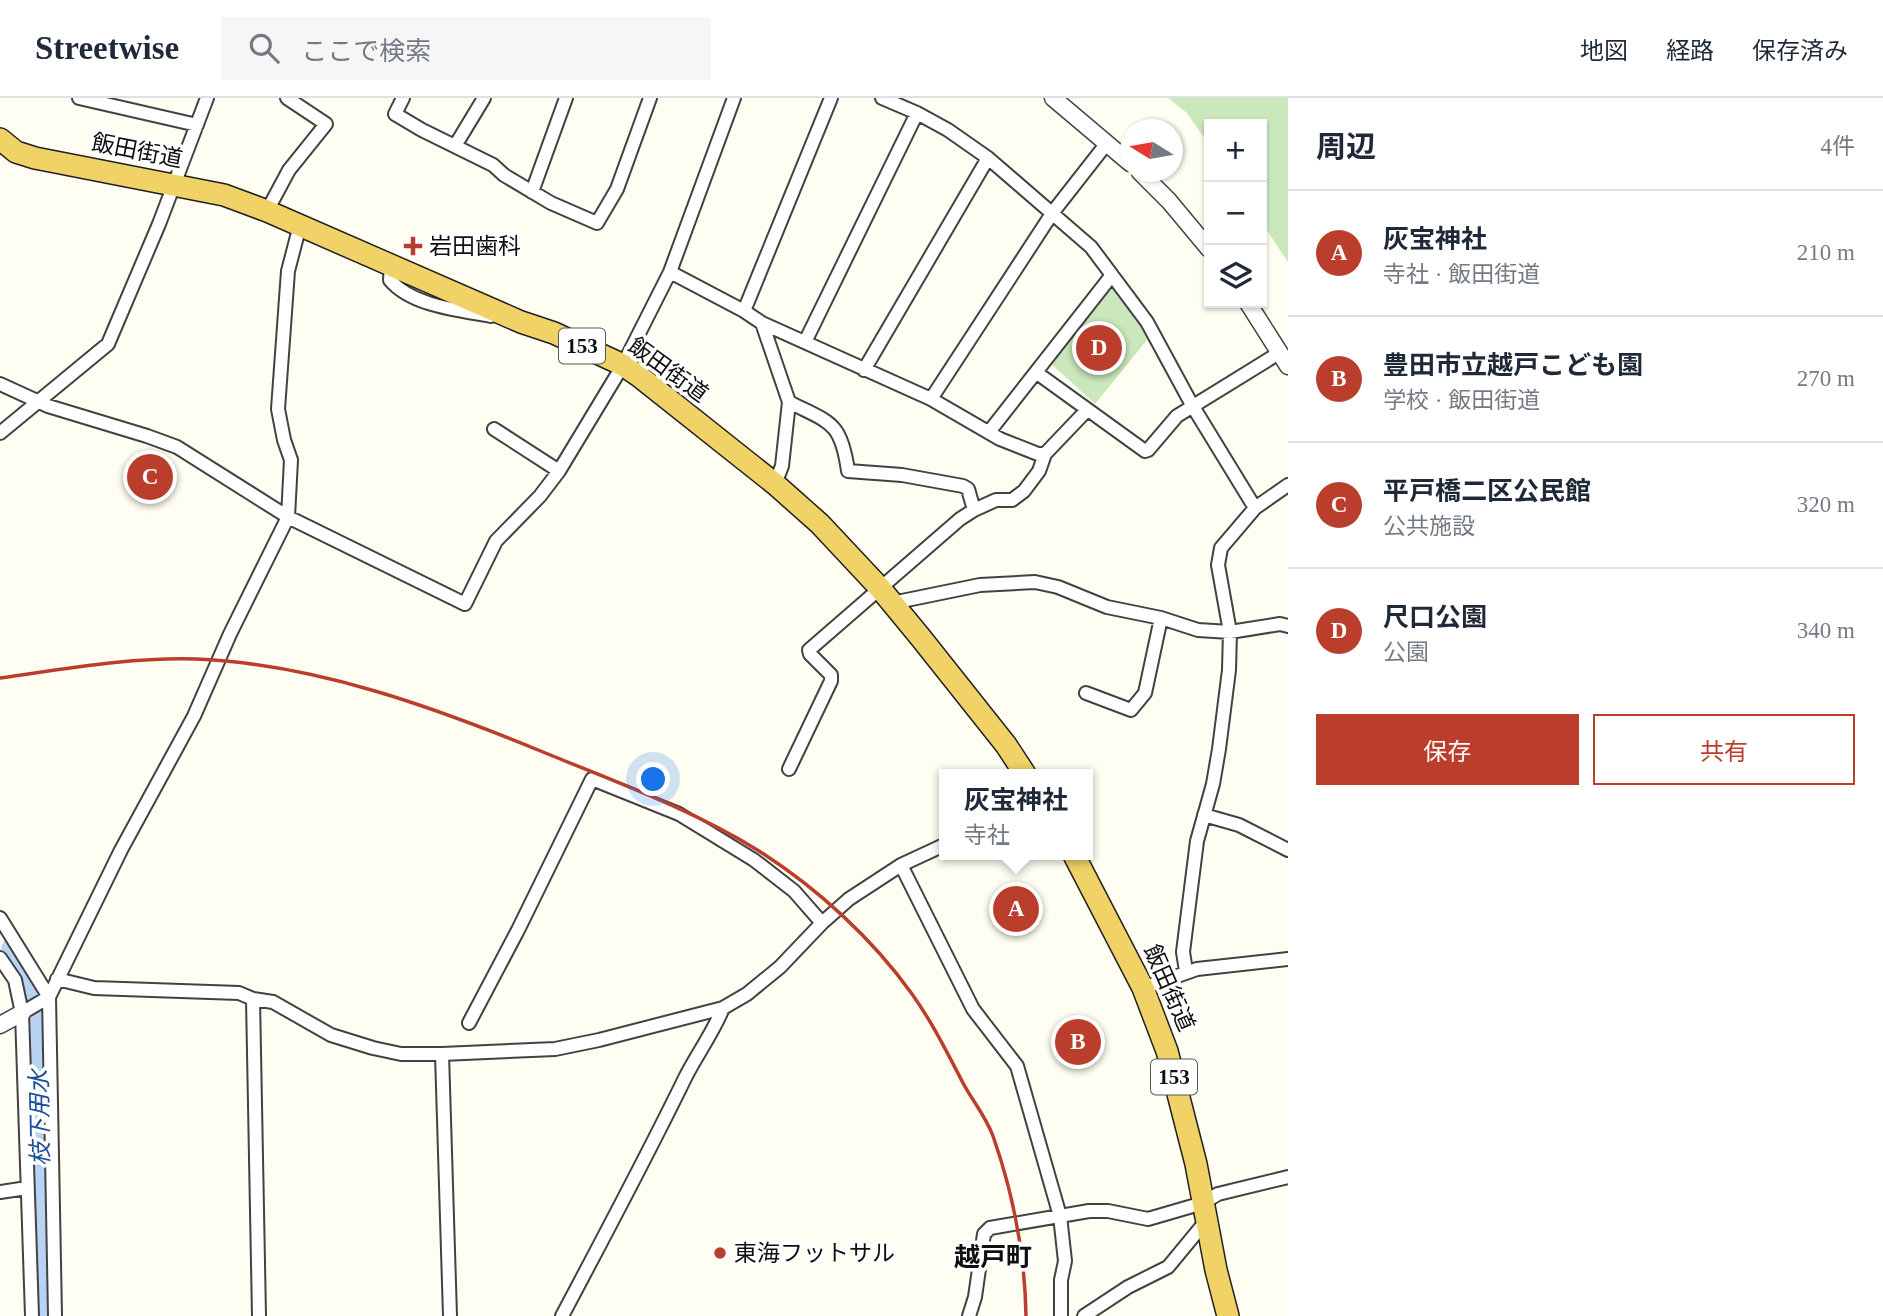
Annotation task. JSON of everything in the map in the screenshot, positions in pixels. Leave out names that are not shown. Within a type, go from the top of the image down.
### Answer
[{"type":"highway","name":"飯田街道","points":[[0,139],[16,152],[35,158],[224,195],[300,225],[522,322],[554,333],[623,365],[775,484],[836,539],[886,595],[1006,745],[1022,769]]},
{"type":"highway","name":"飯田街道","points":[[1077,860],[1143,988],[1167,1051],[1196,1164],[1228,1316]]},
{"type":"street","points":[[79,98],[197,125]]},
{"type":"street","points":[[0,433],[108,344],[175,184],[207,98]]},
{"type":"street","points":[[267,211],[289,170],[326,124],[286,98]]},
{"type":"street","points":[[403,98],[395,114],[493,165],[532,192],[597,223],[617,189],[650,98]]},
{"type":"street","points":[[455,146],[484,98]]},
{"type":"street","points":[[532,192],[566,98]]},
{"type":"street","points":[[0,384],[39,403],[177,447],[288,517],[465,604],[496,541],[540,496],[559,471],[623,365],[670,272],[734,98]]},
{"type":"street","points":[[744,311],[831,98]]},
{"type":"street","points":[[882,98],[948,130],[988,158],[1091,247],[1147,322],[1192,405],[1255,508]]},
{"type":"street","points":[[1053,98],[1120,154]]},
{"type":"street","points":[[804,342],[917,113]]},
{"type":"street","points":[[931,398],[1053,212],[1107,143]]},
{"type":"street","points":[[864,370],[988,158]]},
{"type":"street","points":[[1150,182],[1206,245]]},
{"type":"street","points":[[55,1316],[47,999],[121,850],[194,716],[230,634],[288,517],[291,460],[278,409],[288,271],[300,225]]},
{"type":"street","points":[[670,272],[762,323],[931,398],[1019,448],[1045,454]]},
{"type":"street","points":[[989,432],[1112,275]]},
{"type":"street","points":[[1037,373],[1145,452],[1177,416],[1192,405],[1284,359],[1251,308]]},
{"type":"street","points":[[762,323],[789,402],[782,466],[775,484]]},
{"type":"street","points":[[789,402],[834,426],[841,439],[848,471],[902,475],[962,486],[968,489],[974,510]]},
{"type":"street","points":[[789,769],[831,681],[831,675],[810,654],[810,650],[886,595],[960,519],[996,500],[1012,500],[1024,491],[1039,471],[1045,454],[1087,410]]},
{"type":"street","points":[[494,429],[559,471]]},
{"type":"street","points":[[1186,971],[1183,952],[1197,841],[1213,784],[1224,718],[1230,632],[1218,565],[1221,548],[1255,508],[1288,485]]},
{"type":"street","points":[[886,595],[981,585],[1035,583],[1058,587],[1108,607],[1198,629],[1230,632],[1280,624],[1288,626]]},
{"type":"street","points":[[1086,693],[1131,710],[1145,693],[1161,618]]},
{"type":"street","points":[[469,1023],[592,779],[679,814],[754,860],[794,891],[822,923]]},
{"type":"street","points":[[1204,815],[1239,825],[1288,850]]},
{"type":"street","points":[[57,979],[94,988],[239,993],[253,999],[273,1002],[331,1035],[401,1054],[555,1049],[723,1008],[747,994],[780,967],[822,923],[849,900],[901,865],[939,847]]},
{"type":"street","points":[[901,865],[973,1009],[1017,1066],[1060,1216],[1065,1261],[1061,1280],[1061,1316]]},
{"type":"street","points":[[0,918],[47,999]]},
{"type":"street","points":[[0,958],[15,980],[22,1013],[32,1316]]},
{"type":"street","points":[[1143,988],[1186,971],[1244,962],[1288,959]]},
{"type":"street","points":[[0,1026],[47,999]]},
{"type":"street","points":[[253,999],[259,1316]]},
{"type":"street","points":[[562,1316],[643,1165],[690,1067],[716,1027],[723,1008]]},
{"type":"street","points":[[442,1054],[450,1316]]},
{"type":"street","points":[[1084,1316],[1128,1287],[1139,1284],[1168,1267],[1218,1194],[1288,1177]]},
{"type":"street","points":[[0,1192],[27,1188]]},
{"type":"street","points":[[970,1316],[984,1234],[988,1230],[1089,1211],[1108,1211],[1148,1219],[1205,1212]]},
{"type":"green space","points":[[1168,98],[1288,98],[1288,262],[1267,230],[1267,119],[1204,119],[1204,138],[1187,113]]},
{"type":"green space","points":[[1115,279],[1151,335],[1095,404],[1048,361]]},
{"type":"waterway","name":"枝下用水","points":[[12,948],[25,972],[33,997],[41,1049],[40,1156],[45,1316]]},
{"type":"railway","points":[[0,678],[98,664],[196,659],[285,669],[329,679],[417,704],[502,735],[680,809],[759,851],[802,881],[861,934],[896,973],[933,1026],[993,1136],[1012,1202],[1020,1247],[1026,1316]]},
{"type":"place","name":"岩田歯科","points":[[413,246]]},
{"type":"place","name":"尺口公園","points":[[1099,348]]},
{"type":"place","name":"平戸橋二区公民館","points":[[150,477]]},
{"type":"place","name":"灰宝神社","points":[[1016,909]]},
{"type":"place","name":"豊田市立越戸こども園","points":[[1078,1042]]},
{"type":"place","name":"東海フットサル","points":[[720,1253]]},
{"type":"district","name":"越戸町","points":[[993,1257]]}]
